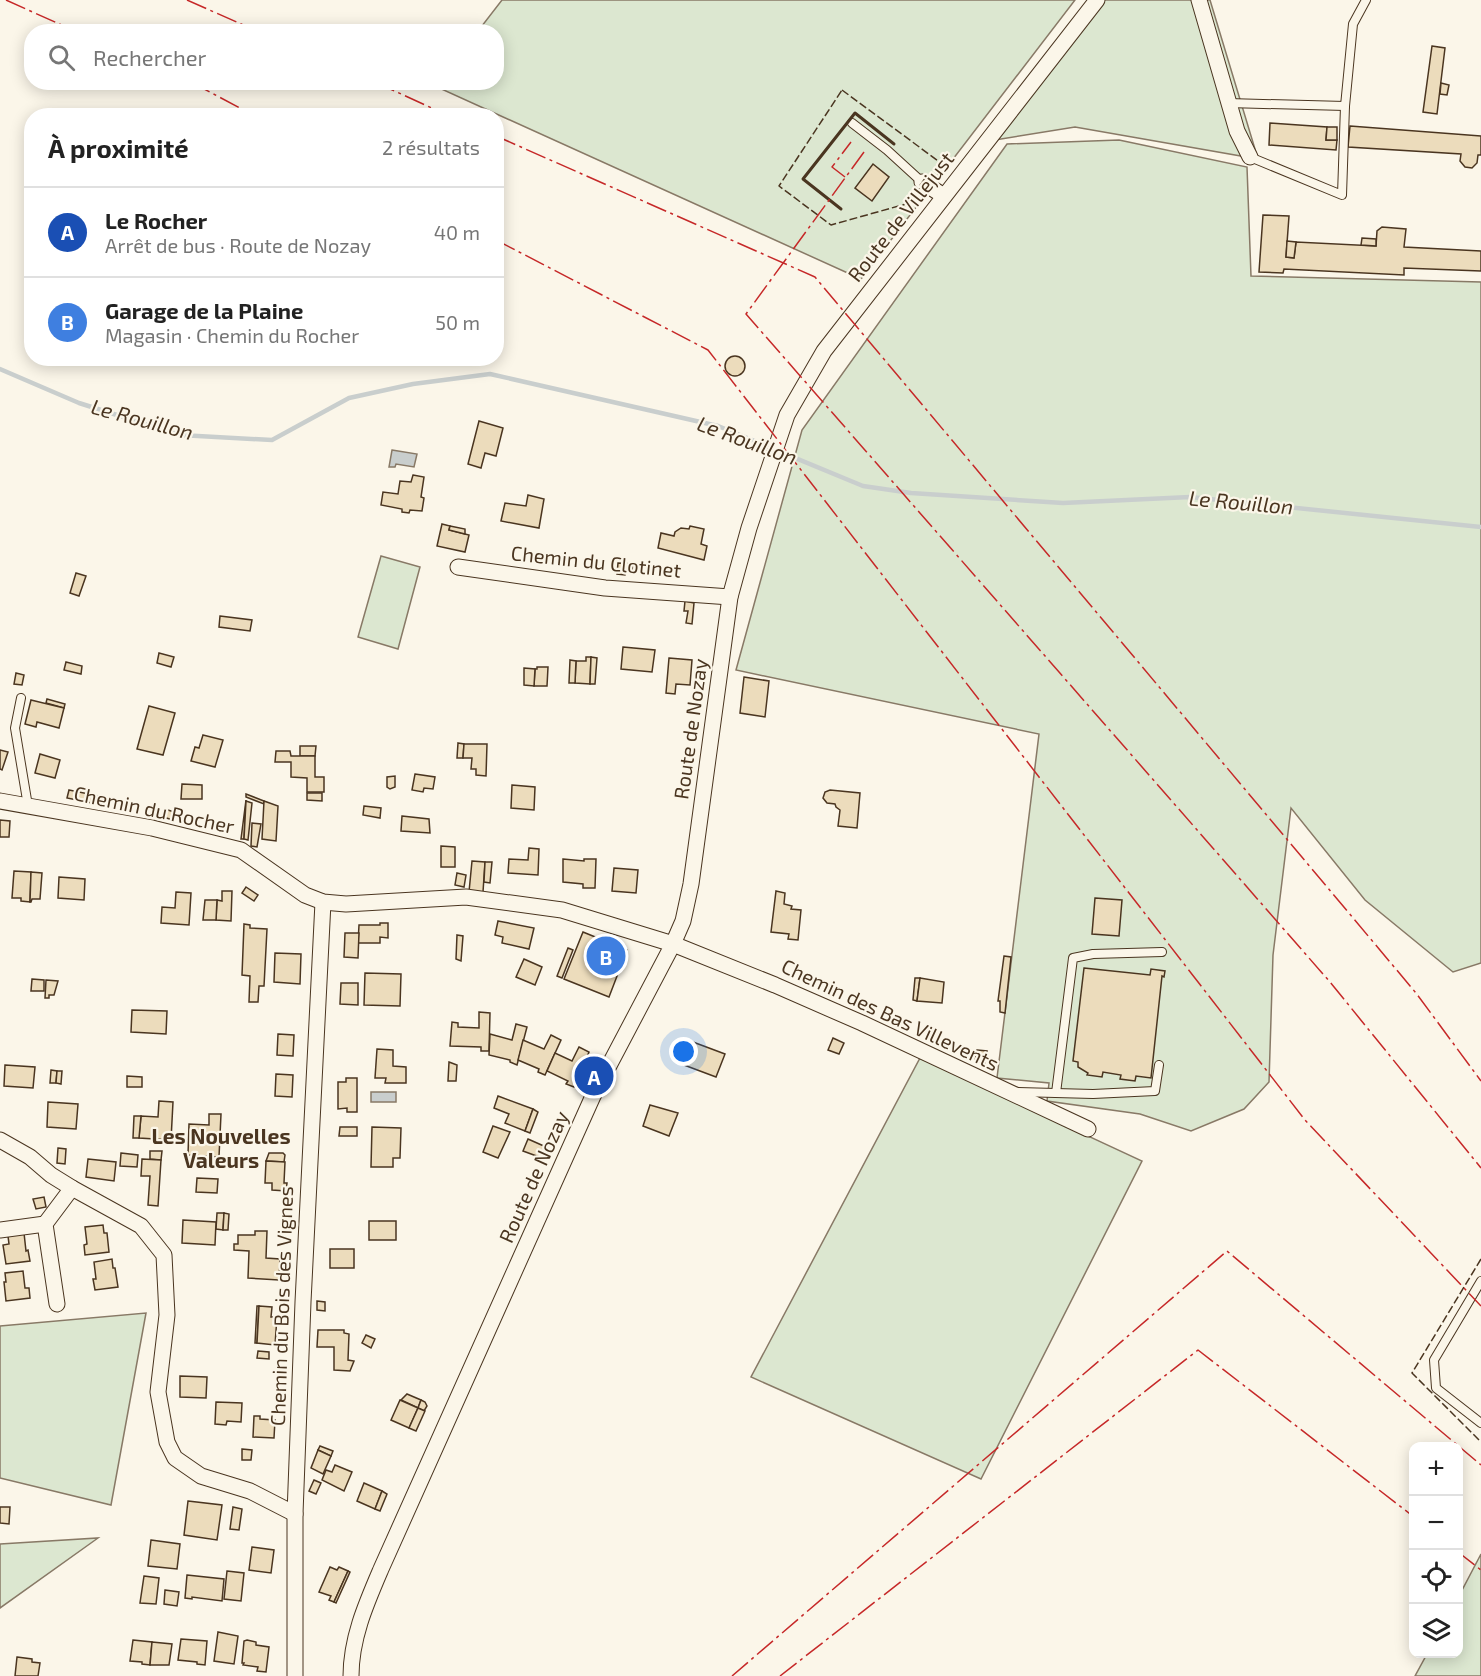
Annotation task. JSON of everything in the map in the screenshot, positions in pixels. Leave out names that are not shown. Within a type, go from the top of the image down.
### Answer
[{"type":"street","name":"Route de Villejust","points":[[765,475],[787,415],[824,351],[1096,0]]},
{"type":"street","points":[[1199,0],[1237,131],[1250,158]]},
{"type":"street","points":[[922,182],[944,196]]},
{"type":"street","name":"Route de Nozay","points":[[351,1676],[351,1659],[362,1614],[381,1569],[593,1096],[683,921],[692,884],[730,597],[765,475]]},
{"type":"street","name":"Chemin du Clotinet","points":[[458,567],[605,588],[730,597]]},
{"type":"street","name":"Chemin du Rocher","points":[[0,801],[152,828],[241,850],[305,896],[323,902],[346,904],[466,897],[561,910],[673,944]]},
{"type":"street","name":"Chemin du Bois des Vignes","points":[[295,1676],[295,1514],[323,902]]},
{"type":"street","name":"Chemin des Bas Villevents","points":[[673,944],[862,1023],[1088,1130]]},
{"type":"street","points":[[0,1140],[30,1157],[51,1175],[72,1188],[141,1226],[164,1255],[166,1315],[158,1392],[167,1442],[175,1458],[201,1476],[250,1491],[295,1514]]},
{"type":"street","points":[[57,1304],[45,1224],[72,1188]]},
{"type":"street","points":[[0,1230],[45,1224]]},
{"type":"lane","points":[[1250,158],[1342,195],[1345,106],[1353,24],[1366,0]]},
{"type":"lane","points":[[1228,103],[1345,106]]},
{"type":"lane","points":[[852,123],[887,150],[922,182]]},
{"type":"lane","points":[[21,698],[15,728],[28,806]]},
{"type":"lane","points":[[1056,1093],[1073,958],[1093,954],[1162,952]]},
{"type":"lane","points":[[1007,1092],[1155,1091],[1159,1065]]},
{"type":"lane","points":[[1481,1281],[1434,1360],[1436,1388],[1481,1423]]},
{"type":"green space","points":[[502,0],[1075,0],[861,279],[504,117],[504,108],[483,108],[444,90],[504,90],[504,24],[483,24]]},
{"type":"green space","points":[[1100,0],[1210,0],[1258,159],[1075,127],[995,140]]},
{"type":"green space","points":[[1119,140],[1247,167],[1251,276],[1481,282],[1481,963],[1453,972],[1365,900],[1291,808],[1273,955],[1269,1082],[1244,1109],[1191,1131],[1140,1114],[1047,1101],[1049,1083],[997,1078],[1039,734],[736,670],[802,430],[1007,144]]},
{"type":"green space","points":[[381,556],[420,567],[398,649],[358,637]]},
{"type":"green space","points":[[920,1058],[1142,1161],[981,1479],[751,1377]]},
{"type":"green space","points":[[146,1313],[111,1505],[0,1478],[0,1326]]},
{"type":"green space","points":[[98,1538],[0,1608],[0,1544]]},
{"type":"green space","points":[[1481,1554],[1481,1676],[1415,1676],[1425,1658],[1463,1658],[1463,1588]]},
{"type":"shaded area","points":[[392,450],[417,454],[414,467],[396,464],[395,467],[389,467]]},
{"type":"shaded area","points":[[371,1092],[396,1092],[396,1102],[371,1102]]},
{"type":"building","points":[[1432,46],[1445,48],[1437,114],[1423,112]]},
{"type":"building","points":[[1441,83],[1449,85],[1447,95],[1440,94]]},
{"type":"building","points":[[1270,123],[1327,127],[1326,140],[1337,140],[1336,150],[1269,145]]},
{"type":"building","points":[[1350,126],[1481,136],[1481,155],[1478,155],[1477,163],[1472,168],[1465,167],[1460,161],[1461,154],[1348,147]]},
{"type":"building","points":[[1327,127],[1337,127],[1337,140],[1326,140]]},
{"type":"building","points":[[873,164],[889,177],[872,201],[855,188]]},
{"type":"building","points":[[1263,215],[1289,216],[1286,257],[1294,258],[1296,242],[1376,246],[1377,231],[1382,227],[1406,229],[1404,247],[1481,251],[1481,271],[1404,268],[1404,275],[1284,269],[1283,273],[1259,272]]},
{"type":"building","points":[[1362,238],[1376,239],[1376,246],[1361,245]]},
{"type":"building","points":[[1287,241],[1296,242],[1294,258],[1286,257]]},
{"type":"building","points":[[731,356],[739,356],[745,362],[745,370],[739,376],[731,376],[725,370],[725,362]]},
{"type":"building","points":[[479,421],[503,428],[496,456],[485,453],[481,468],[468,464]]},
{"type":"building","points":[[413,475],[424,477],[421,497],[424,498],[422,511],[402,512],[402,509],[381,505],[383,492],[398,494],[400,481],[411,482]]},
{"type":"building","points":[[528,495],[544,499],[539,528],[501,521],[505,503],[526,506]]},
{"type":"building","points":[[442,524],[450,526],[449,530],[469,535],[465,552],[437,546]]},
{"type":"building","points":[[450,526],[465,529],[465,534],[449,530]]},
{"type":"building","points":[[690,526],[704,529],[701,544],[707,546],[704,560],[658,548],[661,533],[674,536],[675,532],[681,528],[689,529]]},
{"type":"building","points":[[618,563],[633,564],[632,571],[626,570],[625,575],[617,574]]},
{"type":"building","points":[[76,573],[86,576],[79,596],[70,593]]},
{"type":"building","points":[[685,601],[694,603],[692,624],[686,623],[688,611],[684,611]]},
{"type":"building","points":[[220,616],[252,620],[250,631],[219,627]]},
{"type":"building","points":[[623,647],[655,650],[652,672],[621,669]]},
{"type":"building","points":[[159,653],[174,657],[171,667],[157,663]]},
{"type":"building","points":[[586,657],[591,657],[590,684],[575,683],[576,661],[586,661]]},
{"type":"building","points":[[591,657],[597,658],[595,684],[590,684]]},
{"type":"building","points":[[669,658],[692,660],[690,685],[676,684],[675,694],[666,693]]},
{"type":"building","points":[[570,660],[576,661],[575,683],[569,683]]},
{"type":"building","points":[[66,662],[82,666],[81,674],[64,670]]},
{"type":"building","points":[[537,667],[548,667],[547,686],[534,686]]},
{"type":"building","points":[[524,668],[535,669],[534,686],[524,685]]},
{"type":"building","points":[[16,673],[24,675],[22,685],[14,684]]},
{"type":"building","points":[[744,677],[769,681],[765,717],[740,713]]},
{"type":"building","points":[[47,699],[65,704],[64,708],[46,703]]},
{"type":"building","points":[[31,700],[64,708],[59,728],[37,722],[36,727],[25,724]]},
{"type":"building","points":[[149,706],[175,713],[163,755],[137,749]]},
{"type":"building","points":[[203,735],[223,740],[215,767],[191,761],[195,747],[199,748]]},
{"type":"building","points":[[458,743],[464,744],[463,758],[457,758]]},
{"type":"building","points":[[464,744],[487,744],[486,776],[476,775],[476,769],[471,769],[472,758],[463,758]]},
{"type":"building","points":[[300,746],[316,746],[315,756],[300,756]]},
{"type":"building","points":[[0,750],[8,752],[2,770],[0,769]]},
{"type":"building","points":[[276,751],[290,751],[291,756],[315,756],[315,777],[324,777],[324,792],[307,792],[307,778],[291,777],[291,762],[275,762]]},
{"type":"building","points":[[40,754],[60,760],[55,778],[35,773]]},
{"type":"building","points":[[415,774],[435,777],[433,789],[424,788],[423,792],[412,790]]},
{"type":"building","points":[[395,776],[395,787],[390,789],[387,787],[387,777]]},
{"type":"building","points":[[182,784],[202,785],[202,799],[181,799]]},
{"type":"building","points":[[512,785],[535,787],[534,810],[511,808]]},
{"type":"building","points":[[69,790],[99,796],[97,804],[67,798]]},
{"type":"building","points":[[830,790],[860,793],[857,828],[838,826],[840,810],[835,804],[827,803],[823,798],[825,792]]},
{"type":"building","points":[[307,793],[322,793],[322,801],[307,800]]},
{"type":"building","points":[[246,794],[264,801],[264,804],[246,797]]},
{"type":"building","points":[[246,800],[244,839],[241,839]]},
{"type":"building","points":[[246,801],[252,803],[248,840],[244,839]]},
{"type":"building","points":[[264,801],[278,806],[276,841],[262,839]]},
{"type":"building","points":[[364,806],[381,808],[380,818],[363,815]]},
{"type":"building","points":[[165,809],[174,812],[173,820],[163,817]]},
{"type":"building","points":[[402,816],[429,819],[430,833],[401,831]]},
{"type":"building","points":[[0,820],[10,821],[9,837],[0,837]]},
{"type":"building","points":[[252,823],[261,824],[257,847],[251,846]]},
{"type":"building","points":[[441,846],[455,847],[455,867],[441,867]]},
{"type":"building","points":[[529,848],[539,849],[538,875],[508,873],[509,859],[528,860]]},
{"type":"building","points":[[563,859],[584,861],[584,859],[596,859],[595,888],[583,888],[583,884],[563,882]]},
{"type":"building","points":[[472,861],[485,862],[483,892],[469,892]]},
{"type":"building","points":[[485,862],[492,862],[490,883],[484,882]]},
{"type":"building","points":[[614,868],[638,870],[636,893],[612,891]]},
{"type":"building","points":[[14,871],[31,872],[30,902],[21,901],[21,898],[12,898]]},
{"type":"building","points":[[31,872],[42,873],[40,899],[32,899],[30,902]]},
{"type":"building","points":[[457,873],[466,875],[464,887],[455,885]]},
{"type":"building","points":[[59,877],[85,879],[84,900],[58,898]]},
{"type":"building","points":[[246,887],[258,895],[254,901],[242,893]]},
{"type":"building","points":[[222,891],[232,891],[231,921],[216,920],[217,900],[222,901]]},
{"type":"building","points":[[776,891],[785,893],[784,904],[792,906],[791,909],[801,910],[798,940],[788,939],[789,934],[771,932]]},
{"type":"building","points":[[176,892],[191,893],[189,925],[161,923],[162,907],[175,908]]},
{"type":"building","points":[[1095,898],[1122,900],[1119,936],[1092,934]]},
{"type":"building","points":[[205,900],[217,900],[216,920],[203,920]]},
{"type":"building","points":[[498,921],[534,928],[529,949],[502,943],[503,937],[495,935]]},
{"type":"building","points":[[380,923],[388,923],[388,938],[380,937],[380,943],[358,943],[359,925],[380,925]]},
{"type":"building","points":[[244,924],[250,925],[250,928],[267,929],[264,986],[259,986],[258,1002],[249,1002],[250,976],[242,975]]},
{"type":"building","points":[[583,932],[627,950],[609,997],[564,979]]},
{"type":"building","points":[[345,933],[359,933],[358,958],[344,957]]},
{"type":"building","points":[[457,935],[463,936],[461,961],[456,959]]},
{"type":"building","points":[[568,948],[573,950],[562,978],[557,976]]},
{"type":"building","points":[[275,953],[301,954],[300,984],[274,982]]},
{"type":"building","points":[[1004,956],[1011,957],[1005,1013],[1000,1012],[1000,1001],[998,1001]]},
{"type":"building","points":[[524,959],[542,967],[535,985],[516,977]]},
{"type":"building","points":[[1084,968],[1150,975],[1151,969],[1165,971],[1164,977],[1162,976],[1151,1078],[1136,1076],[1135,1081],[1120,1079],[1121,1075],[1103,1072],[1102,1077],[1087,1075],[1088,1073],[1078,1067],[1078,1062],[1073,1061]]},
{"type":"building","points":[[365,973],[401,974],[400,1006],[364,1005]]},
{"type":"building","points":[[915,978],[920,978],[917,1001],[913,1000]]},
{"type":"building","points":[[920,978],[944,982],[942,1003],[917,1001]]},
{"type":"building","points":[[32,979],[44,980],[44,991],[31,991]]},
{"type":"building","points":[[46,980],[58,981],[54,995],[49,995],[49,998],[45,998]]},
{"type":"building","points":[[341,983],[358,983],[358,1005],[340,1004]]},
{"type":"building","points":[[132,1010],[167,1011],[166,1034],[131,1032]]},
{"type":"building","points":[[479,1012],[490,1013],[489,1051],[481,1051],[481,1047],[450,1046],[452,1022],[458,1023],[458,1027],[479,1028]]},
{"type":"building","points":[[516,1024],[527,1027],[517,1065],[510,1060],[489,1055],[490,1034],[512,1040]]},
{"type":"building","points":[[278,1034],[294,1035],[293,1056],[277,1055]]},
{"type":"building","points":[[551,1035],[561,1040],[545,1075],[538,1072],[539,1069],[518,1060],[523,1040],[544,1049]]},
{"type":"building","points":[[833,1038],[844,1043],[839,1054],[828,1050]]},
{"type":"building","points":[[685,1039],[725,1054],[716,1077],[676,1062]]},
{"type":"building","points":[[579,1047],[589,1052],[574,1087],[566,1084],[568,1081],[547,1071],[555,1053],[572,1061]]},
{"type":"building","points":[[377,1049],[393,1050],[393,1066],[406,1067],[406,1083],[385,1083],[386,1078],[375,1078]]},
{"type":"building","points":[[977,1050],[987,1051],[985,1063],[975,1061]]},
{"type":"building","points":[[449,1062],[457,1065],[456,1081],[448,1081]]},
{"type":"building","points":[[5,1065],[35,1067],[33,1088],[4,1086]]},
{"type":"building","points":[[51,1070],[57,1071],[56,1083],[50,1083]]},
{"type":"building","points":[[57,1071],[62,1071],[61,1084],[56,1083]]},
{"type":"building","points":[[276,1074],[293,1075],[292,1097],[275,1096]]},
{"type":"building","points":[[127,1076],[142,1077],[142,1087],[127,1087]]},
{"type":"building","points":[[346,1078],[357,1078],[357,1112],[347,1112],[347,1108],[338,1109],[338,1082],[346,1082]]},
{"type":"building","points":[[498,1096],[533,1109],[525,1131],[505,1123],[509,1114],[494,1108]]},
{"type":"building","points":[[159,1101],[173,1102],[171,1140],[139,1138],[141,1116],[158,1117]]},
{"type":"building","points":[[48,1102],[78,1104],[76,1129],[47,1127]]},
{"type":"building","points":[[650,1105],[678,1113],[669,1136],[643,1126]]},
{"type":"building","points":[[533,1109],[538,1112],[530,1133],[525,1131]]},
{"type":"building","points":[[209,1114],[221,1114],[219,1157],[188,1155],[189,1124],[209,1125]]},
{"type":"building","points":[[134,1116],[141,1116],[139,1138],[133,1138]]},
{"type":"building","points":[[493,1126],[510,1132],[498,1158],[483,1152]]},
{"type":"building","points":[[340,1127],[357,1127],[357,1136],[339,1136]]},
{"type":"building","points":[[372,1127],[401,1128],[400,1158],[393,1158],[393,1167],[371,1167]]},
{"type":"building","points":[[528,1139],[546,1147],[542,1158],[523,1151]]},
{"type":"building","points":[[58,1148],[66,1149],[65,1164],[57,1163]]},
{"type":"building","points":[[150,1151],[162,1151],[161,1160],[150,1159]]},
{"type":"building","points":[[121,1153],[138,1155],[137,1167],[120,1166]]},
{"type":"building","points":[[269,1153],[283,1153],[284,1162],[266,1161]]},
{"type":"building","points":[[88,1159],[116,1162],[114,1181],[86,1177]]},
{"type":"building","points":[[142,1159],[161,1160],[158,1206],[148,1205],[150,1176],[141,1176]]},
{"type":"building","points":[[266,1161],[285,1162],[286,1191],[272,1190],[272,1183],[265,1183]]},
{"type":"building","points":[[197,1178],[218,1179],[217,1193],[196,1192]]},
{"type":"building","points":[[44,1197],[46,1207],[36,1209],[33,1199]]},
{"type":"building","points":[[217,1213],[224,1213],[223,1230],[216,1229]]},
{"type":"building","points":[[224,1213],[229,1214],[228,1230],[223,1230]]},
{"type":"building","points":[[183,1220],[216,1222],[215,1245],[182,1243]]},
{"type":"building","points":[[369,1221],[396,1221],[396,1240],[369,1240]]},
{"type":"building","points":[[103,1225],[104,1233],[107,1233],[109,1252],[85,1255],[84,1245],[87,1244],[85,1227]]},
{"type":"building","points":[[255,1231],[267,1231],[266,1258],[280,1259],[279,1280],[248,1278],[249,1251],[234,1250],[234,1244],[238,1244],[238,1235],[255,1235]]},
{"type":"building","points":[[24,1233],[26,1251],[28,1250],[30,1261],[6,1264],[3,1245],[9,1244],[8,1236]]},
{"type":"building","points":[[330,1249],[354,1249],[354,1268],[330,1268]]},
{"type":"building","points":[[112,1259],[118,1287],[95,1290],[94,1262]]},
{"type":"building","points":[[23,1271],[25,1288],[29,1288],[30,1298],[6,1301],[5,1273]]},
{"type":"building","points":[[317,1301],[325,1302],[325,1311],[317,1310]]},
{"type":"building","points":[[257,1306],[259,1306],[257,1343],[255,1343]]},
{"type":"building","points":[[259,1306],[272,1307],[271,1317],[277,1317],[275,1345],[257,1343]]},
{"type":"building","points":[[318,1330],[344,1330],[344,1333],[349,1334],[348,1360],[354,1361],[350,1371],[334,1370],[334,1347],[317,1347]]},
{"type":"building","points":[[366,1335],[375,1339],[371,1348],[362,1343]]},
{"type":"building","points":[[258,1351],[269,1352],[269,1359],[257,1358]]},
{"type":"building","points":[[180,1376],[207,1377],[206,1398],[180,1397]]},
{"type":"building","points":[[407,1394],[421,1400],[418,1408],[401,1400]]},
{"type":"building","points":[[400,1400],[418,1408],[409,1428],[391,1420]]},
{"type":"building","points":[[421,1400],[427,1406],[424,1411],[418,1408]]},
{"type":"building","points":[[216,1402],[242,1403],[241,1422],[227,1421],[226,1425],[215,1424]]},
{"type":"building","points":[[418,1408],[425,1411],[416,1431],[409,1428]]},
{"type":"building","points":[[254,1416],[260,1416],[260,1419],[275,1420],[274,1438],[253,1437]]},
{"type":"building","points":[[320,1446],[333,1451],[331,1456],[318,1450]]},
{"type":"building","points":[[242,1449],[252,1450],[251,1460],[242,1460]]},
{"type":"building","points":[[318,1450],[331,1456],[323,1474],[311,1468]]},
{"type":"building","points":[[335,1465],[352,1472],[344,1491],[322,1480],[326,1470],[332,1472]]},
{"type":"building","points":[[314,1480],[321,1483],[316,1494],[309,1491]]},
{"type":"building","points":[[364,1483],[382,1491],[375,1509],[357,1501]]},
{"type":"building","points":[[382,1491],[387,1494],[380,1511],[375,1509]]},
{"type":"building","points":[[188,1501],[222,1505],[217,1540],[184,1535]]},
{"type":"building","points":[[0,1507],[10,1507],[9,1524],[0,1523]]},
{"type":"building","points":[[233,1507],[242,1509],[239,1530],[230,1529]]},
{"type":"building","points":[[151,1540],[180,1544],[177,1569],[148,1566]]},
{"type":"building","points":[[252,1547],[274,1550],[271,1573],[249,1570]]},
{"type":"building","points":[[330,1567],[337,1570],[339,1567],[348,1571],[334,1602],[329,1600],[331,1596],[319,1592]]},
{"type":"building","points":[[227,1571],[244,1573],[241,1601],[224,1599]]},
{"type":"building","points":[[348,1571],[350,1572],[336,1603],[334,1602]]},
{"type":"building","points":[[187,1575],[224,1579],[222,1601],[185,1598]]},
{"type":"building","points":[[144,1576],[159,1578],[156,1604],[140,1603]]},
{"type":"building","points":[[165,1590],[179,1592],[177,1606],[164,1604]]},
{"type":"building","points":[[218,1632],[238,1636],[234,1664],[214,1661]]},
{"type":"building","points":[[181,1639],[207,1641],[205,1665],[178,1660]]},
{"type":"building","points":[[133,1640],[152,1642],[150,1665],[130,1661]]},
{"type":"building","points":[[244,1641],[256,1642],[256,1645],[269,1647],[266,1672],[257,1671],[258,1667],[243,1665]]},
{"type":"building","points":[[152,1642],[172,1644],[169,1665],[150,1665]]},
{"type":"building","points":[[17,1657],[32,1659],[32,1662],[40,1663],[38,1676],[15,1676]]},
{"type":"waterway","name":"Le Rouillon","points":[[0,369],[79,403],[180,435],[272,440],[349,398],[413,384],[490,374],[718,426],[863,486],[911,493],[1063,503],[1190,497],[1481,527]]},
{"type":"fence","points":[[842,90],[945,166],[938,175],[926,177],[919,187],[920,200],[831,225],[779,186],[842,90]]},
{"type":"fence","points":[[1481,1259],[1412,1373],[1481,1442]]},
{"type":"wall","points":[[841,209],[803,179],[855,113],[894,144]]},
{"type":"power","points":[[6,0],[59,24]]},
{"type":"power","points":[[187,0],[241,24]]},
{"type":"power","points":[[206,90],[240,108]]},
{"type":"power","points":[[392,90],[432,108]]},
{"type":"power","points":[[504,140],[815,277],[1416,993],[1481,1081]]},
{"type":"power","points":[[845,177],[832,167],[851,142]]},
{"type":"power","points":[[864,152],[746,314],[1330,982],[1481,1168]]},
{"type":"power","points":[[504,244],[708,350],[1305,1120],[1481,1306]]},
{"type":"power","points":[[732,1676],[1227,1251],[1481,1465]]},
{"type":"power","points":[[780,1676],[1198,1350],[1409,1513]]},
{"type":"power","points":[[1463,1556],[1481,1570]]},
{"type":"place","name":"Garage de la Plaine","points":[[606,956]]},
{"type":"place","name":"Le Rocher","points":[[594,1076]]},
{"type":"district","name":"Les Nouvelles Valeurs","points":[[221,1149]]}]
